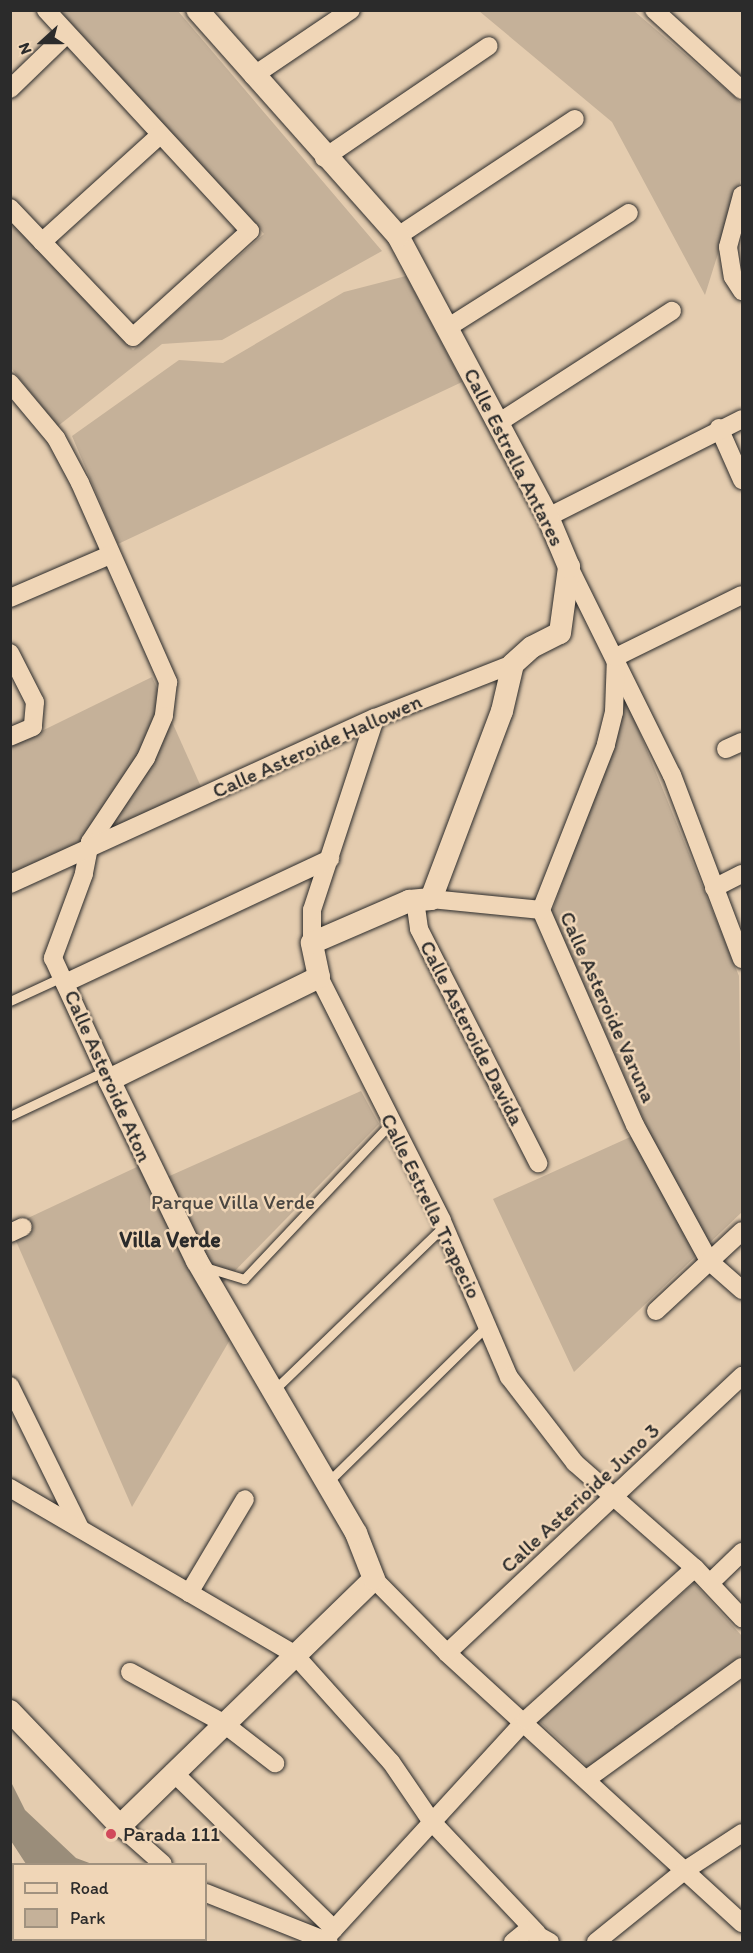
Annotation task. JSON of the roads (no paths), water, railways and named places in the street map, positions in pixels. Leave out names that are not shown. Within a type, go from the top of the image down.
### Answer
[{"type":"street","points":[[10,208],[134,337],[250,231],[46,10]]},
{"type":"street","name":"Calle Estrella Antares","points":[[196,10],[324,158],[398,236],[548,517],[569,567],[616,657],[672,775],[742,959]]},
{"type":"street","points":[[253,76],[351,10]]},
{"type":"street","points":[[654,10],[742,90]]},
{"type":"street","points":[[10,89],[67,34]]},
{"type":"street","points":[[324,158],[489,46]]},
{"type":"street","points":[[398,236],[576,119]]},
{"type":"street","points":[[42,242],[160,135]]},
{"type":"street","points":[[742,195],[728,247],[733,277],[742,291]]},
{"type":"street","points":[[447,328],[629,213]]},
{"type":"street","points":[[498,423],[672,311]]},
{"type":"street","name":"Calle Asteroide Aton","points":[[10,383],[56,438],[168,682],[168,699],[146,758],[98,827],[89,848],[54,958],[107,1075],[199,1265],[356,1533],[374,1579]]},
{"type":"street","points":[[548,517],[719,428],[742,419]]},
{"type":"street","points":[[719,428],[742,480]]},
{"type":"street","points":[[10,598],[110,555]]},
{"type":"street","name":"Calle Asteroide Hallowen","points":[[10,884],[375,718],[513,664],[532,647],[560,633],[569,567]]},
{"type":"street","points":[[616,657],[742,595]]},
{"type":"street","points":[[10,653],[35,702],[33,727],[10,738]]},
{"type":"street","name":"Calle Asteroide Varuna","points":[[616,657],[614,712],[606,745],[541,910],[634,1125],[709,1261],[742,1290]]},
{"type":"street","name":"Calle Asteroide Davida","points":[[513,664],[502,711],[423,899],[419,929],[538,1163]]},
{"type":"street","name":"Calle Estrella Trapecio","points":[[375,718],[312,910],[312,943],[319,977],[444,1226],[509,1377],[557,1442],[612,1499],[695,1568],[742,1618]]},
{"type":"street","points":[[64,980],[330,859]]},
{"type":"street","points":[[714,888],[742,874]]},
{"type":"street","points":[[312,943],[358,920],[423,899],[541,910]]},
{"type":"street","points":[[107,1075],[319,977]]},
{"type":"street","points":[[656,1311],[742,1231]]},
{"type":"street","name":"Calle Asterioide Juno 3","points":[[447,1653],[742,1376]]},
{"type":"street","points":[[10,1386],[80,1528]]},
{"type":"street","points":[[10,1488],[294,1654],[391,1762],[432,1822],[543,1938]]},
{"type":"street","points":[[189,1593],[245,1499]]},
{"type":"street","points":[[710,1584],[742,1552]]},
{"type":"street","points":[[329,1937],[526,1720],[695,1568]]},
{"type":"street","points":[[120,1826],[223,1723],[374,1579],[447,1653],[526,1720],[684,1871],[742,1923]]},
{"type":"street","points":[[587,1779],[742,1667]]},
{"type":"street","points":[[130,1672],[223,1723],[274,1763]]},
{"type":"street","points":[[10,1711],[120,1826],[162,1863]]},
{"type":"street","points":[[173,1772],[329,1937]]},
{"type":"street","points":[[596,1942],[684,1871],[742,1833]]},
{"type":"street","points":[[207,1893],[329,1937]]},
{"type":"street","points":[[513,1942],[521,1932],[543,1938]]},
{"type":"lane","points":[[10,1001],[64,980]]},
{"type":"lane","points":[[10,1116],[107,1075]]},
{"type":"lane","points":[[199,1265],[244,1279],[391,1124]]},
{"type":"lane","points":[[272,1392],[444,1226]]},
{"type":"lane","points":[[326,1484],[487,1326]]},
{"type":"place","name":"Parada 111","points":[[111,1834]]},
{"type":"district","name":"Villa Verde","points":[[170,1240]]},
{"type":"park label","name":"Parque Villa Verde","points":[[233,1202]]}]
